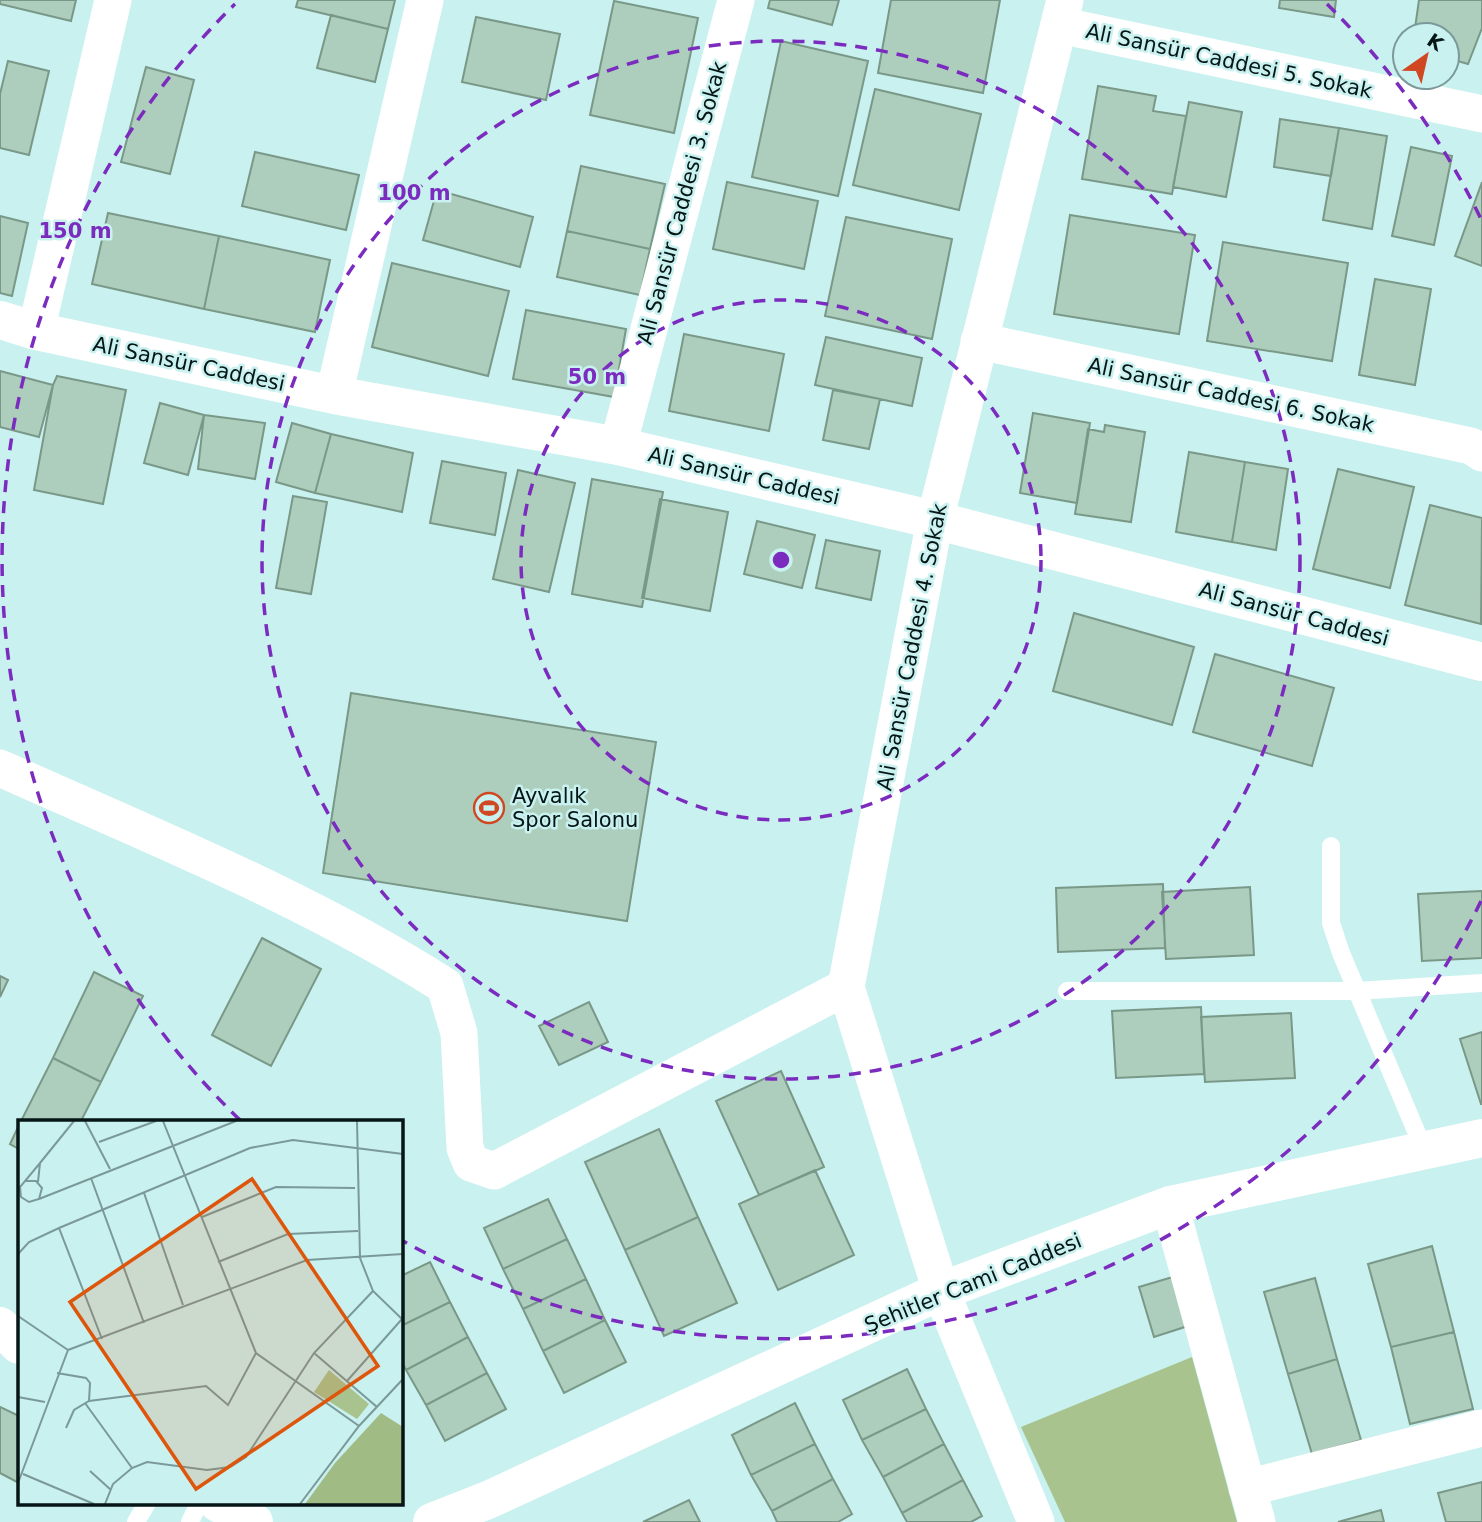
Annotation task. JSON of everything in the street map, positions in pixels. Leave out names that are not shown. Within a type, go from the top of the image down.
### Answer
[{"type":"street","points":[[18,325],[113,0]]},
{"type":"street","points":[[334,395],[425,0]]},
{"type":"street","name":"Ali Sansür Caddesi 3. Sokak","points":[[618,446],[736,0]]},
{"type":"street","name":"Ali Sansür Caddesi 5. Sokak","points":[[1062,12],[1482,114]]},
{"type":"street","name":"Ali Sansür Caddesi 4. Sokak","points":[[1036,1522],[941,1291],[846,987],[935,520],[1062,12]]},
{"type":"street","name":"Ali Sansür Caddesi","points":[[18,325],[334,395],[618,446],[935,520],[1482,663]]},
{"type":"street","name":"Ali Sansür Caddesi 6. Sokak","points":[[979,341],[1471,446],[1482,453]]},
{"type":"street","points":[[0,768],[209,859],[358,933],[445,986],[458,1033],[464,1148],[471,1163],[494,1171],[846,987]]},
{"type":"street","name":"Şehitler Cami Caddesi","points":[[432,1522],[488,1500],[941,1291],[1170,1205],[1482,1138]]},
{"type":"street","points":[[1170,1205],[1252,1505],[1482,1428]]},
{"type":"street","points":[[0,1326],[18,1344]]},
{"type":"street","points":[[220,1504],[254,1522]]},
{"type":"lane","points":[[1331,846],[1331,923],[1424,1150]]},
{"type":"lane","points":[[1067,991],[1357,991],[1482,983]]},
{"type":"lane","points":[[136,1522],[146,1504]]},
{"type":"lane","points":[[190,1522],[199,1504]]},
{"type":"green space","points":[[1192,1357],[1237,1522],[1065,1522],[1021,1427]]},
{"type":"building","points":[[0,0],[76,0],[71,21],[0,4]]},
{"type":"building","points":[[298,0],[395,0],[388,29],[296,7]]},
{"type":"building","points":[[770,0],[839,0],[832,25],[768,8]]},
{"type":"building","points":[[891,0],[1000,0],[983,93],[878,73]]},
{"type":"building","points":[[1280,0],[1336,0],[1334,17],[1279,8]]},
{"type":"building","points":[[1419,0],[1482,0],[1482,28],[1468,64],[1461,62],[1461,21],[1416,21]]},
{"type":"building","points":[[614,1],[698,18],[674,133],[590,115]]},
{"type":"building","points":[[331,15],[388,29],[375,82],[317,68]]},
{"type":"building","points":[[476,17],[560,34],[546,100],[462,82]]},
{"type":"building","points":[[781,41],[868,61],[838,196],[752,177]]},
{"type":"building","points":[[8,61],[49,71],[29,155],[0,148],[0,94]]},
{"type":"building","points":[[146,67],[194,80],[170,174],[121,162]]},
{"type":"building","points":[[1098,86],[1156,96],[1153,111],[1186,116],[1172,194],[1082,179]]},
{"type":"building","points":[[875,89],[981,114],[959,210],[853,185]]},
{"type":"building","points":[[1189,102],[1242,112],[1226,197],[1173,187]]},
{"type":"building","points":[[1280,119],[1339,128],[1331,176],[1274,167]]},
{"type":"building","points":[[1339,128],[1387,136],[1372,229],[1323,220]]},
{"type":"building","points":[[1411,147],[1452,156],[1434,245],[1392,236]]},
{"type":"building","points":[[255,152],[359,175],[346,230],[242,206]]},
{"type":"building","points":[[581,166],[665,184],[650,249],[567,231]]},
{"type":"building","points":[[727,182],[818,201],[804,269],[713,249]]},
{"type":"building","points":[[1482,182],[1482,266],[1455,256]]},
{"type":"building","points":[[437,190],[533,217],[520,267],[423,240]]},
{"type":"building","points":[[108,213],[219,236],[204,309],[92,284]]},
{"type":"building","points":[[1070,215],[1195,235],[1179,334],[1054,314]]},
{"type":"building","points":[[0,216],[28,223],[12,296],[0,293]]},
{"type":"building","points":[[846,217],[952,239],[932,339],[825,316]]},
{"type":"building","points":[[567,231],[650,249],[640,295],[557,277]]},
{"type":"building","points":[[219,236],[330,260],[315,332],[204,309]]},
{"type":"building","points":[[1223,242],[1348,263],[1332,361],[1207,341]]},
{"type":"building","points":[[392,263],[509,291],[488,376],[372,347]]},
{"type":"building","points":[[1375,279],[1431,289],[1415,385],[1359,375]]},
{"type":"building","points":[[526,310],[626,329],[614,397],[513,379]]},
{"type":"building","points":[[684,334],[784,354],[769,431],[669,411]]},
{"type":"building","points":[[826,337],[922,358],[912,406],[815,385]]},
{"type":"building","points":[[0,371],[53,385],[39,437],[0,427]]},
{"type":"building","points":[[57,376],[126,390],[103,504],[34,490],[53,385]]},
{"type":"building","points":[[833,390],[880,399],[869,449],[823,440]]},
{"type":"building","points":[[160,403],[204,415],[188,475],[144,463]]},
{"type":"building","points":[[1033,413],[1090,423],[1077,503],[1020,493]]},
{"type":"building","points":[[204,415],[265,423],[255,479],[198,469]]},
{"type":"building","points":[[292,423],[331,434],[315,493],[276,482]]},
{"type":"building","points":[[1105,425],[1145,432],[1131,522],[1075,514],[1088,429],[1104,432]]},
{"type":"building","points":[[331,434],[413,453],[402,512],[315,493]]},
{"type":"building","points":[[1189,452],[1245,462],[1232,542],[1176,532]]},
{"type":"building","points":[[442,461],[506,473],[495,535],[430,523]]},
{"type":"building","points":[[1245,462],[1288,469],[1276,550],[1232,542]]},
{"type":"building","points":[[1338,469],[1414,487],[1390,588],[1313,569]]},
{"type":"building","points":[[518,470],[575,483],[549,592],[493,579]]},
{"type":"building","points":[[592,479],[663,492],[642,607],[572,594]]},
{"type":"building","points":[[293,496],[327,502],[311,594],[276,588]]},
{"type":"building","points":[[660,499],[728,512],[710,611],[642,598]]},
{"type":"building","points":[[1430,505],[1482,518],[1481,624],[1405,605]]},
{"type":"building","points":[[757,521],[815,535],[802,588],[744,574]]},
{"type":"building","points":[[826,540],[880,551],[871,600],[816,588]]},
{"type":"building","points":[[1074,613],[1194,647],[1172,725],[1053,691]]},
{"type":"building","points":[[1215,654],[1334,688],[1312,766],[1193,732]]},
{"type":"building","name":"Ayvalık Spor Salonu","points":[[351,693],[656,742],[627,921],[323,873]]},
{"type":"building","points":[[1163,884],[1165,948],[1058,952],[1056,888]]},
{"type":"building","points":[[1250,887],[1254,955],[1166,959],[1162,892]]},
{"type":"building","points":[[1482,891],[1482,958],[1422,961],[1418,894]]},
{"type":"building","points":[[262,938],[321,969],[271,1066],[212,1035]]},
{"type":"building","points":[[94,972],[143,996],[101,1082],[53,1058]]},
{"type":"building","points":[[0,976],[8,980],[0,997]]},
{"type":"building","points":[[589,1002],[608,1042],[559,1065],[539,1026]]},
{"type":"building","points":[[1201,1007],[1204,1074],[1116,1078],[1112,1011]]},
{"type":"building","points":[[1291,1013],[1295,1078],[1205,1082],[1201,1017]]},
{"type":"building","points":[[1482,1032],[1482,1104],[1481,1104],[1460,1039]]},
{"type":"building","points":[[53,1058],[101,1082],[82,1120],[22,1120]]},
{"type":"building","points":[[781,1071],[824,1167],[759,1195],[716,1101]]},
{"type":"building","points":[[18,1127],[18,1148],[10,1144]]},
{"type":"building","points":[[659,1129],[698,1217],[625,1250],[585,1162]]},
{"type":"building","points":[[815,1170],[854,1255],[778,1290],[739,1204]]},
{"type":"building","points":[[548,1199],[567,1239],[503,1269],[484,1228]]},
{"type":"building","points":[[698,1217],[737,1303],[664,1336],[625,1250]]},
{"type":"building","points":[[567,1239],[586,1279],[523,1309],[503,1269]]},
{"type":"building","points":[[1432,1246],[1454,1332],[1391,1347],[1368,1264]]},
{"type":"building","points":[[430,1262],[450,1302],[402,1326],[402,1276]]},
{"type":"building","points":[[1176,1276],[1191,1325],[1154,1337],[1139,1287]]},
{"type":"building","points":[[1315,1278],[1337,1359],[1288,1374],[1264,1292]]},
{"type":"building","points":[[586,1279],[605,1320],[543,1351],[523,1309]]},
{"type":"building","points":[[450,1302],[468,1337],[406,1370],[402,1362],[402,1326]]},
{"type":"building","points":[[605,1320],[626,1362],[564,1393],[543,1351]]},
{"type":"building","points":[[1454,1332],[1473,1409],[1410,1424],[1391,1347]]},
{"type":"building","points":[[468,1337],[487,1373],[426,1405],[406,1370]]},
{"type":"building","points":[[1337,1359],[1361,1440],[1312,1454],[1288,1374]]},
{"type":"building","points":[[907,1369],[926,1409],[862,1440],[843,1400]]},
{"type":"building","points":[[487,1373],[506,1409],[445,1441],[426,1405]]},
{"type":"building","points":[[795,1403],[815,1444],[751,1475],[732,1435]]},
{"type":"building","points":[[0,1407],[18,1416],[18,1482],[0,1473]]},
{"type":"building","points":[[926,1409],[944,1444],[883,1477],[862,1440]]},
{"type":"building","points":[[815,1444],[833,1479],[772,1511],[751,1475]]},
{"type":"building","points":[[944,1444],[963,1480],[902,1513],[883,1477]]},
{"type":"building","points":[[833,1479],[852,1514],[838,1522],[777,1522],[772,1511]]},
{"type":"building","points":[[963,1480],[982,1516],[971,1522],[907,1522],[902,1513]]},
{"type":"building","points":[[1482,1482],[1482,1522],[1446,1522],[1438,1493]]},
{"type":"building","points":[[689,1500],[700,1522],[643,1522]]},
{"type":"building","points":[[1381,1510],[1384,1522],[1338,1522]]},
{"type":"place","name":"Ayvalık Spor Salonu","points":[[489,808]]}]
